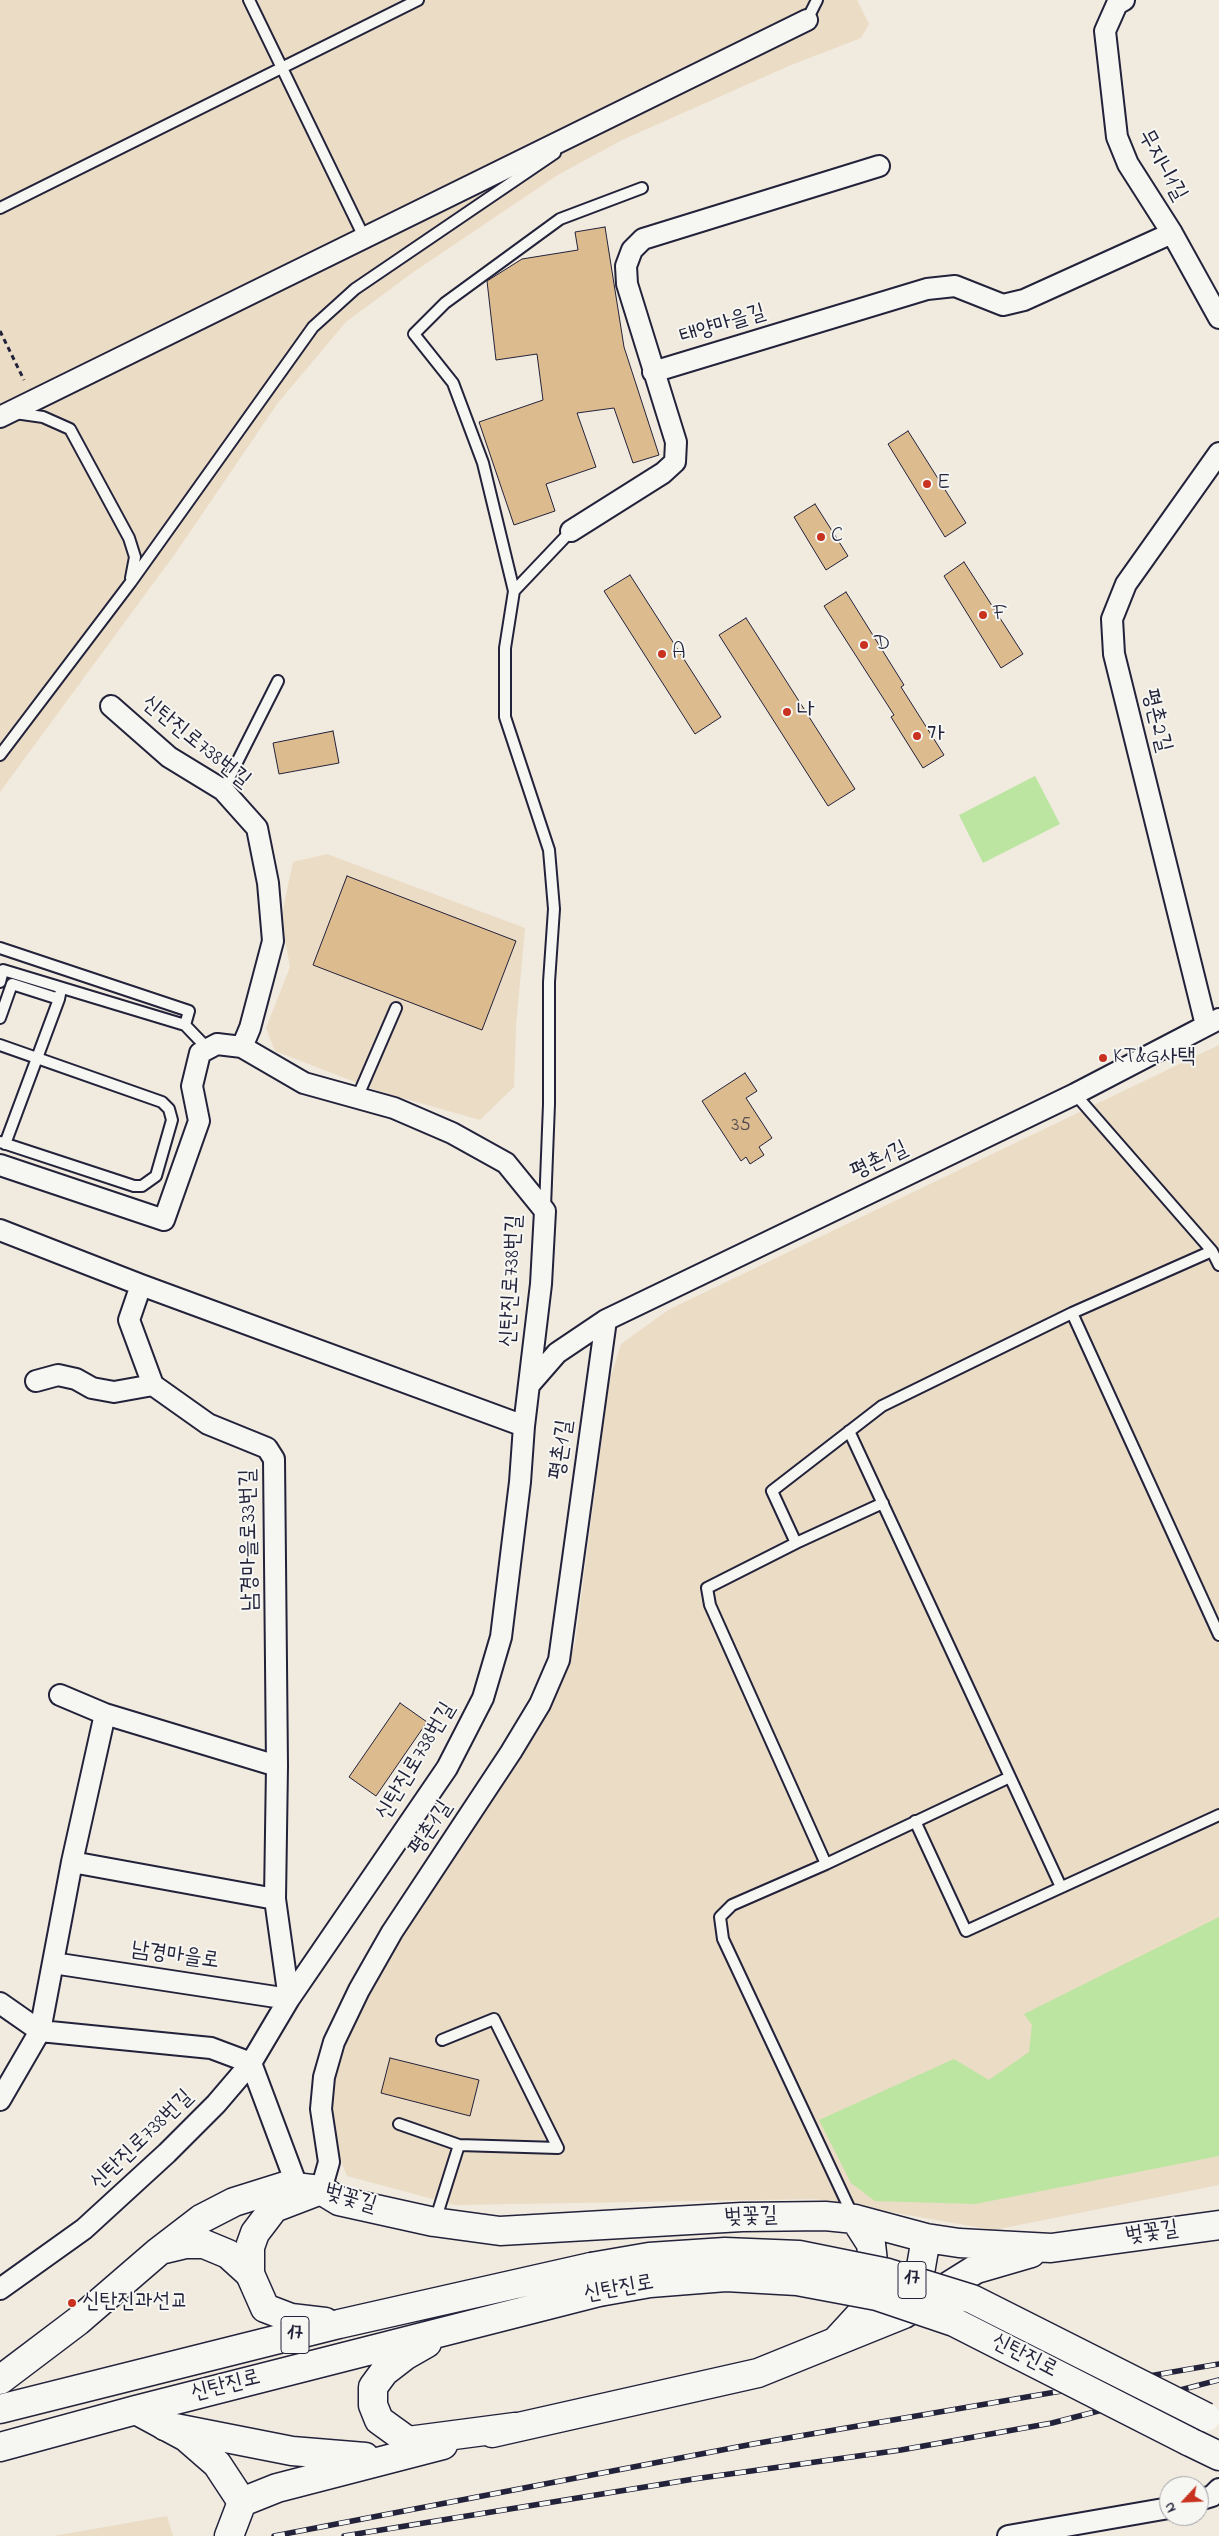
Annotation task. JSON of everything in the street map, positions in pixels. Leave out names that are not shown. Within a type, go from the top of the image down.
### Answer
[{"type":"main road","name":"벚꽃길","points":[[301,2187],[339,2201],[434,2222],[500,2231],[558,2230],[742,2217],[825,2216],[855,2219],[926,2238],[959,2243],[1052,2248],[1219,2225]]},
{"type":"main road","points":[[0,2380],[78,2321],[158,2252],[201,2219],[226,2206],[301,2187]]},
{"type":"main road","points":[[250,2274],[250,2247],[255,2233],[274,2208],[301,2187]]},
{"type":"main road","points":[[837,2340],[870,2304],[875,2279],[871,2244],[855,2219]]},
{"type":"main road","points":[[904,2314],[917,2290],[926,2238]]},
{"type":"main road","points":[[158,2252],[170,2246],[204,2244],[228,2254],[250,2274],[266,2308],[291,2318],[339,2324]]},
{"type":"main road","points":[[229,2536],[242,2502],[277,2488],[515,2427],[758,2373],[837,2340],[869,2330],[904,2314],[976,2269],[1052,2248]]},
{"type":"main road","name":"신탄진로","points":[[0,2447],[456,2328],[595,2280],[649,2257],[725,2252],[799,2255],[888,2273],[972,2299],[1212,2420]]},
{"type":"main road","name":"신탄진로","points":[[0,2409],[339,2324],[595,2280],[650,2283],[726,2277],[797,2281],[878,2296],[954,2322],[1218,2457]]},
{"type":"main road","points":[[456,2328],[406,2355],[384,2372],[373,2387],[373,2405],[379,2420],[408,2441],[515,2427]]},
{"type":"main road","points":[[136,2410],[186,2437],[217,2464],[242,2502]]},
{"type":"main road","points":[[165,2426],[292,2451],[386,2459]]},
{"type":"street","name":"무지니1길","points":[[1124,0],[1117,4],[1105,31],[1116,136],[1128,164],[1172,233],[1219,318]]},
{"type":"street","points":[[4,415],[806,20]]},
{"type":"street","points":[[571,531],[663,473],[675,462],[676,442],[627,284],[626,266],[632,250],[643,240],[879,166]]},
{"type":"street","name":"태양마을길","points":[[653,372],[927,289],[955,286],[1003,304],[1024,300],[1172,233]]},
{"type":"street","name":"평촌2길","points":[[1212,1022],[1114,654],[1112,619],[1126,584],[1219,453]]},
{"type":"street","name":"신탄진로738번길","points":[[0,2289],[84,2229],[124,2193],[200,2121],[251,2063],[289,1999],[447,1768],[483,1698],[501,1637],[541,1284],[545,1211],[506,1164],[436,1126],[394,1108],[304,1082],[242,1047],[250,1028],[273,941],[269,893],[257,828],[223,790],[169,757],[111,706]]},
{"type":"street","name":"평촌1길","points":[[301,2187],[329,2162],[321,2109],[324,2077],[334,2042],[359,1990],[392,1932],[526,1728],[540,1704],[559,1660],[606,1320],[1075,1094],[1212,1022]]},
{"type":"street","points":[[0,1165],[164,1220],[199,1121],[192,1086],[200,1053],[218,1044],[242,1047]]},
{"type":"street","points":[[0,1230],[141,1285],[524,1426]]},
{"type":"street","points":[[36,1381],[58,1375],[76,1379],[92,1388],[114,1392],[153,1385],[129,1320],[141,1285]]},
{"type":"street","points":[[530,1384],[557,1353],[606,1320]]},
{"type":"street","name":"남경마을로33번길","points":[[153,1385],[208,1424],[267,1448],[274,1459],[277,1766]]},
{"type":"street","points":[[60,1695],[105,1714],[277,1766],[275,1898],[277,1926],[284,1953],[289,1999]]},
{"type":"street","points":[[0,2100],[40,2031],[72,1862],[105,1714]]},
{"type":"street","points":[[72,1862],[275,1898]]},
{"type":"street","name":"남경마을로","points":[[53,1963],[289,1999]]},
{"type":"street","points":[[0,2003],[40,2031],[211,2048],[251,2063],[301,2187]]},
{"type":"street","points":[[1008,2536],[1159,2510]]},
{"type":"lane","points":[[250,0],[364,238]]},
{"type":"lane","points":[[0,208],[418,0]]},
{"type":"lane","points":[[806,20],[817,0]]},
{"type":"lane","points":[[0,755],[130,582],[313,327],[355,289],[604,120]]},
{"type":"lane","points":[[545,1211],[549,1104],[549,982],[554,909],[549,850],[505,717],[505,648],[514,591],[483,463],[453,383],[414,334],[445,304],[560,219],[642,188]]},
{"type":"lane","points":[[4,415],[43,417],[70,429],[129,538],[135,557],[130,582]]},
{"type":"lane","points":[[514,591],[571,531]]},
{"type":"lane","points":[[223,790],[278,681]]},
{"type":"lane","points":[[0,948],[189,1012],[184,1025]]},
{"type":"lane","points":[[0,982],[3,970],[184,1025],[208,1049]]},
{"type":"lane","points":[[0,1018],[12,984],[59,999]]},
{"type":"lane","points":[[0,1045],[37,1058],[157,1100],[169,1109],[172,1120],[156,1176],[142,1186],[134,1186],[3,1143],[37,1058],[62,988]]},
{"type":"lane","points":[[357,1098],[396,1008]]},
{"type":"lane","points":[[1075,1094],[1212,1251],[1219,1265]]},
{"type":"lane","points":[[796,1543],[772,1491],[882,1406],[1072,1313],[1212,1251]]},
{"type":"lane","points":[[1072,1313],[1219,1635]]},
{"type":"lane","points":[[849,1431],[1061,1888]]},
{"type":"lane","points":[[826,1864],[710,1605],[707,1588],[796,1543],[883,1503]]},
{"type":"lane","points":[[855,2219],[723,1939],[720,1917],[732,1905],[826,1864],[1010,1777]]},
{"type":"lane","points":[[915,1821],[966,1931],[1219,1815]]},
{"type":"lane","points":[[399,2124],[459,2145],[558,2148],[494,2019],[442,2040]]},
{"type":"lane","points":[[434,2222],[459,2145]]},
{"type":"path","points":[[0,331],[24,380]]},
{"type":"shaded area","points":[[0,0],[857,0],[869,24],[861,38],[791,65],[622,140],[556,176],[412,273],[346,322],[277,404],[177,551],[0,792]]},
{"type":"shaded area","points":[[327,854],[525,928],[516,1026],[514,1087],[480,1120],[378,1091],[275,1051],[266,1028],[290,967],[281,918],[293,862]]},
{"type":"shaded area","points":[[1219,1045],[1219,2185],[994,2230],[816,2199],[455,2205],[347,2176],[334,2144],[327,2077],[365,1988],[553,1701],[575,1644],[609,1382],[621,1344],[668,1310]]},
{"type":"shaded area","points":[[167,2516],[173,2536],[54,2536]]},
{"type":"green space","points":[[1035,776],[1060,824],[983,863],[959,815]]},
{"type":"green space","points":[[1219,1917],[1219,2156],[975,2204],[875,2201],[851,2183],[819,2120],[954,2059],[989,2080],[1029,2052],[1032,2025],[1024,2014]]},
{"type":"building","points":[[605,227],[624,347],[659,455],[633,463],[614,408],[577,413],[596,467],[546,484],[555,511],[514,525],[479,422],[543,400],[537,354],[496,360],[487,281],[522,259],[578,250],[575,232]]},
{"type":"building","name":"E","points":[[908,431],[966,523],[945,537],[888,444]]},
{"type":"building","name":"C","points":[[815,504],[848,556],[826,570],[794,517]]},
{"type":"building","name":"F","points":[[964,562],[1023,654],[1001,668],[944,576]]},
{"type":"building","name":"A","points":[[630,575],[721,717],[695,734],[604,591]]},
{"type":"building","points":[[846,592],[904,685],[901,687],[944,755],[923,768],[891,717],[894,715],[824,606]]},
{"type":"building","name":"나","points":[[746,618],[855,789],[828,806],[719,635]]},
{"type":"building","points":[[333,731],[339,763],[279,774],[273,743]]},
{"type":"building","points":[[347,876],[516,941],[482,1030],[313,965]]},
{"type":"building","points":[[745,1073],[757,1091],[746,1098],[772,1138],[759,1147],[764,1155],[750,1164],[746,1157],[741,1161],[702,1101]]},
{"type":"building","points":[[400,1703],[427,1722],[376,1796],[349,1777]]},
{"type":"building","points":[[390,2058],[479,2080],[470,2116],[381,2093]]},
{"type":"railway","points":[[274,2536],[753,2444],[1219,2364]]},
{"type":"railway","points":[[344,2536],[694,2479],[901,2450],[1052,2423],[1219,2380]]},
{"type":"place","name":"E","points":[[927,484]]},
{"type":"place","name":"C","points":[[821,537]]},
{"type":"place","name":"F","points":[[983,615]]},
{"type":"place","name":"D","points":[[864,645]]},
{"type":"place","name":"A","points":[[662,654]]},
{"type":"place","name":"나","points":[[787,712]]},
{"type":"place","name":"가","points":[[917,736]]},
{"type":"place","name":"KT&G사택","points":[[1103,1058]]},
{"type":"place","name":"신탄진과선교","points":[[72,2303]]}]
